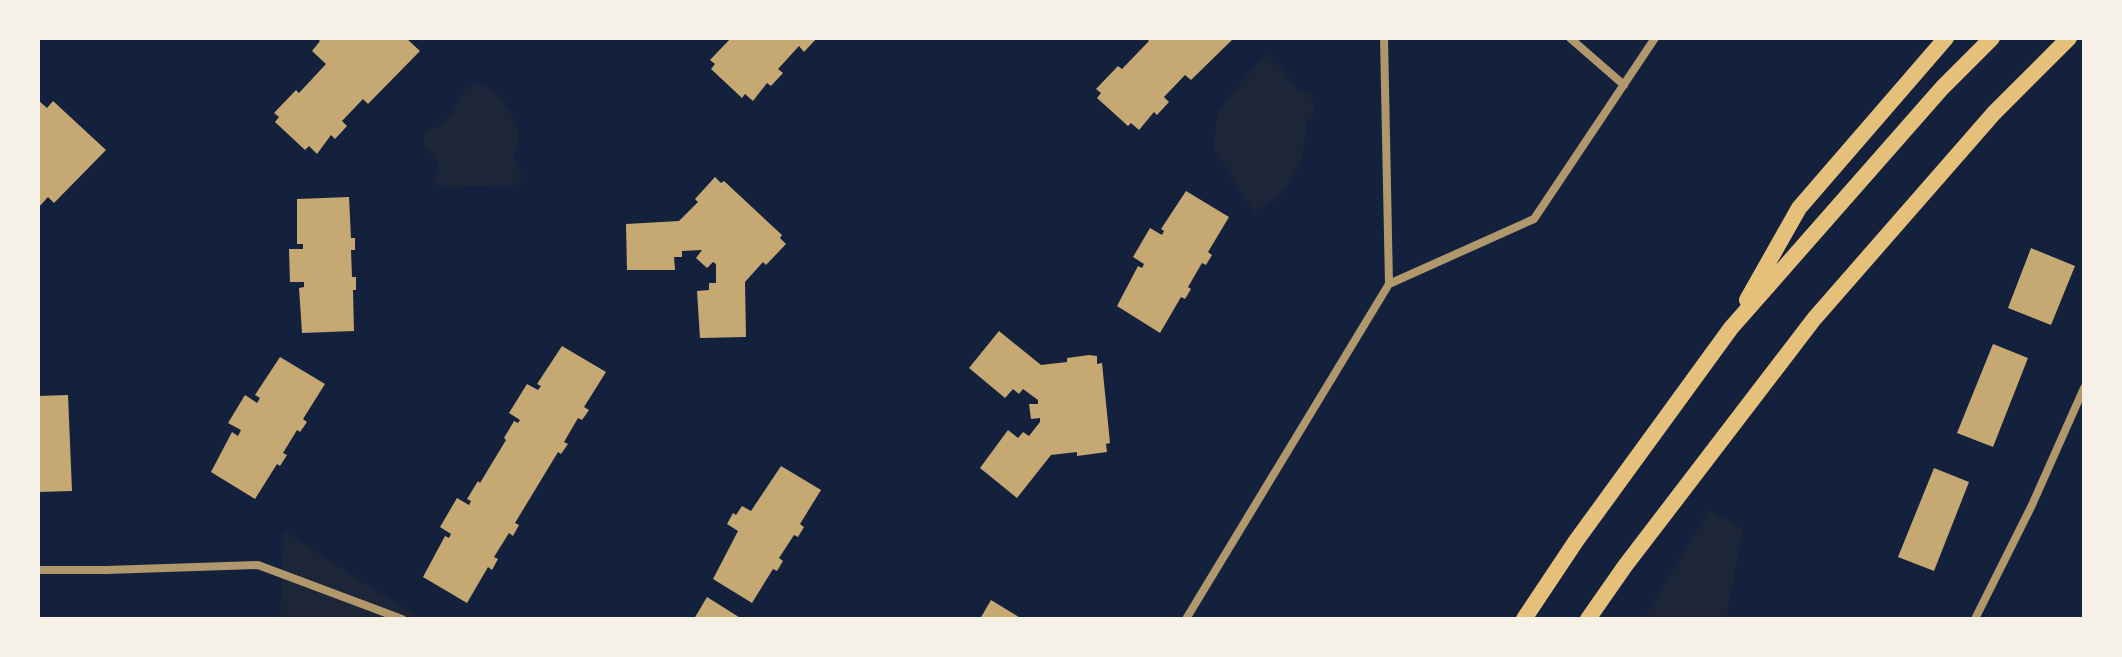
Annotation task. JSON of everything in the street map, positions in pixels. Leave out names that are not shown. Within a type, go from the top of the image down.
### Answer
[{"type":"main road","points":[[1731,328],[1799,208],[1946,38]]},
{"type":"main road","points":[[1524,619],[1576,541],[1731,328],[1942,88],[1992,38]]},
{"type":"main road","points":[[1588,619],[1814,319],[1994,113],[2069,38]]},
{"type":"street","points":[[1186,619],[1389,284],[1384,38]]},
{"type":"street","points":[[1570,38],[1624,85]]},
{"type":"street","points":[[1389,284],[1534,219],[1655,38]]},
{"type":"street","points":[[1975,619],[2032,505],[2084,388]]},
{"type":"street","points":[[38,570],[258,565],[402,619]]},
{"type":"shaded area","points":[[1265,54],[1281,67],[1297,90],[1309,95],[1315,107],[1313,116],[1306,123],[1300,164],[1285,188],[1254,212],[1213,147],[1218,111]]},
{"type":"shaded area","points":[[476,83],[498,96],[511,113],[518,130],[513,158],[521,179],[515,185],[441,187],[433,181],[439,163],[424,146],[424,133],[447,120],[462,95]]},
{"type":"shaded area","points":[[1709,510],[1743,529],[1726,619],[1644,619]]},
{"type":"shaded area","points":[[284,531],[420,619],[280,619]]},
{"type":"building","points":[[316,38],[406,38],[420,51],[368,104],[363,99],[342,121],[347,126],[335,139],[331,135],[317,154],[309,146],[305,150],[275,122],[279,117],[274,113],[296,90],[299,93],[326,64],[312,51],[320,41]]},
{"type":"building","points":[[731,38],[817,38],[804,52],[799,46],[778,69],[783,73],[771,86],[767,83],[753,101],[745,94],[742,98],[711,69],[715,64],[710,60]]},
{"type":"building","points":[[1146,38],[1234,38],[1191,80],[1185,75],[1164,97],[1169,102],[1157,115],[1154,112],[1139,130],[1131,123],[1128,126],[1097,98],[1101,93],[1096,89],[1118,66],[1122,69],[1149,41]]},
{"type":"building","points":[[38,100],[47,108],[53,101],[106,150],[54,203],[48,197],[38,208]]},
{"type":"building","points":[[715,177],[721,183],[724,181],[782,235],[780,238],[786,244],[766,265],[763,262],[745,282],[746,337],[700,338],[697,291],[709,290],[709,283],[716,283],[716,264],[713,262],[707,268],[696,258],[702,250],[682,251],[682,257],[674,257],[675,270],[627,270],[626,224],[679,221],[698,202],[695,199]]},
{"type":"building","points":[[1186,191],[1229,217],[1208,252],[1212,255],[1206,265],[1202,263],[1188,287],[1191,289],[1185,299],[1181,297],[1160,333],[1117,306],[1138,266],[1142,268],[1144,264],[1133,257],[1150,228],[1162,235],[1164,231],[1161,229]]},
{"type":"building","points":[[349,197],[351,238],[355,238],[355,250],[351,250],[352,277],[356,277],[356,290],[353,290],[354,331],[302,333],[299,288],[304,287],[304,282],[290,282],[289,249],[303,249],[303,244],[297,244],[297,199]]},
{"type":"building","points":[[2031,248],[2075,266],[2051,325],[2008,308]]},
{"type":"building","points":[[999,331],[1041,365],[1089,355],[1097,356],[1097,364],[1102,363],[1110,443],[1106,444],[1107,452],[1051,455],[1017,498],[980,468],[1008,430],[1018,438],[1023,432],[1029,436],[1040,418],[1031,419],[1029,404],[1038,404],[1038,400],[1023,389],[1019,394],[1013,389],[1005,398],[969,368]]},
{"type":"building","points":[[1993,344],[2028,358],[1993,447],[1957,433]]},
{"type":"building","points":[[562,346],[606,372],[584,407],[589,410],[582,420],[578,418],[564,442],[568,444],[561,454],[558,452],[515,523],[519,525],[513,536],[509,533],[494,557],[498,559],[492,570],[488,567],[467,603],[423,577],[445,536],[449,538],[451,534],[440,527],[457,498],[469,505],[471,501],[467,499],[506,440],[504,438],[514,421],[518,423],[520,420],[509,413],[527,384],[538,390],[541,386],[537,384]]},
{"type":"building","points":[[280,357],[325,384],[303,419],[307,422],[300,432],[297,430],[283,453],[287,455],[280,466],[277,464],[255,499],[211,472],[232,432],[238,436],[241,430],[228,423],[245,395],[257,403],[260,398],[255,395]]},
{"type":"building","points":[[68,395],[72,491],[38,492],[38,396]]},
{"type":"building","points":[[781,466],[821,490],[800,524],[804,527],[798,537],[794,535],[779,558],[783,561],[777,571],[773,569],[752,603],[713,579],[738,531],[727,524],[733,513],[736,515],[742,506],[751,511]]},
{"type":"building","points":[[1934,468],[1969,482],[1934,571],[1898,557]]},
{"type":"building","points":[[707,597],[742,619],[694,619]]},
{"type":"building","points":[[991,600],[1022,619],[980,619]]}]
